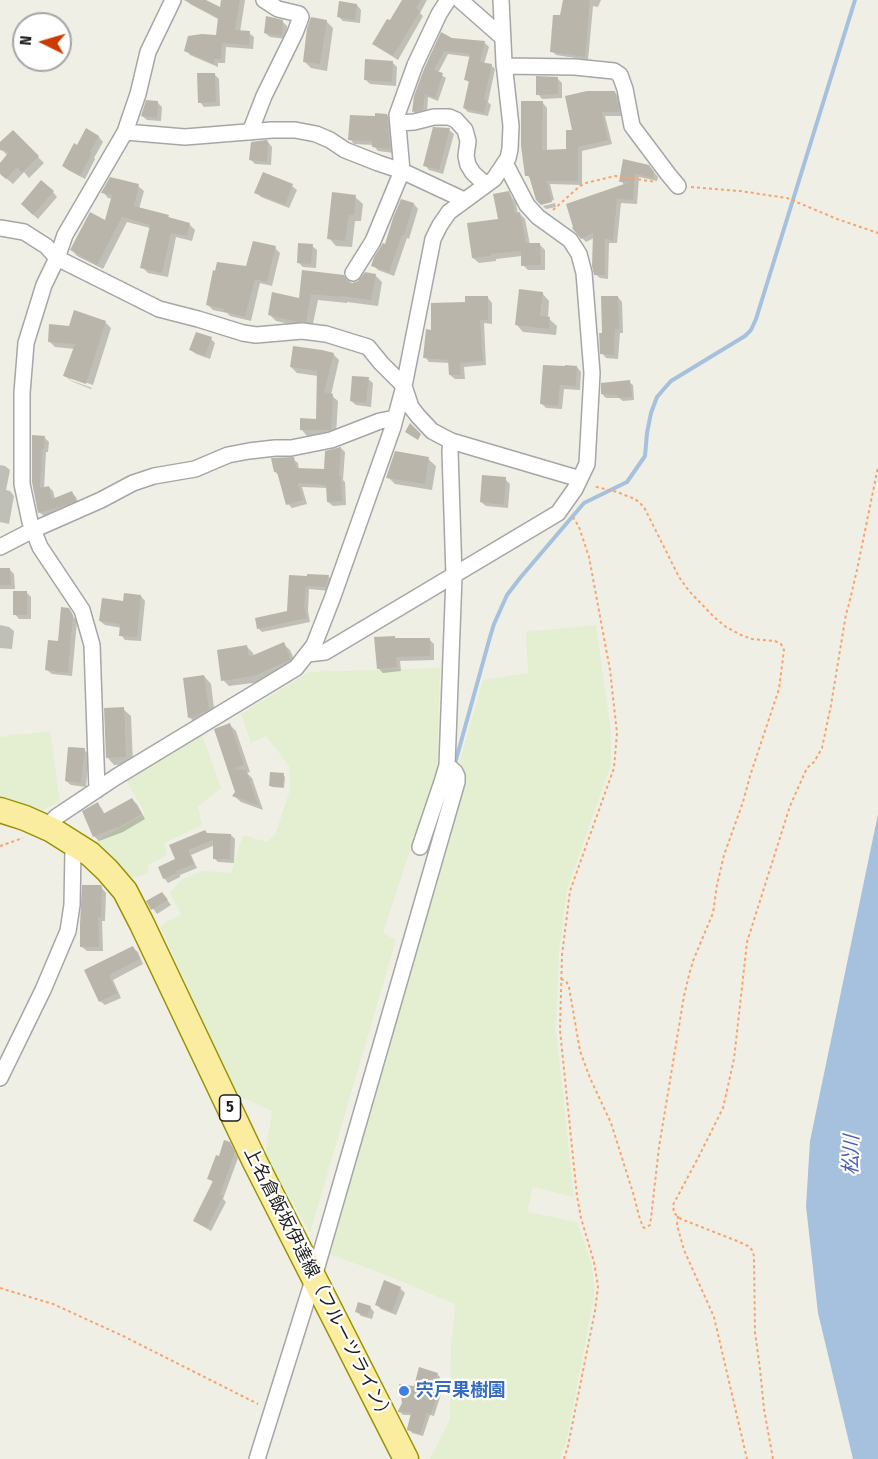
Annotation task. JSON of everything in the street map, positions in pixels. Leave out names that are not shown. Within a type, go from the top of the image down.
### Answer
[{"type":"main road","name":"上名倉飯坂伊達線（フルーツライン）","points":[[0,810],[47,827],[90,854],[125,891],[255,1162],[406,1459]]},
{"type":"street","points":[[97,790],[92,645],[82,610],[40,547],[30,522],[22,484],[22,393],[26,343],[44,285],[65,235],[125,132],[138,94],[148,52],[173,0]]},
{"type":"street","points":[[250,132],[300,17],[299,14],[278,9],[264,0]]},
{"type":"street","points":[[353,273],[374,242],[402,171],[397,115],[409,79],[438,14],[448,0]]},
{"type":"street","points":[[460,0],[502,37]]},
{"type":"street","points":[[47,827],[56,817],[97,790],[296,668],[314,645],[395,418],[404,386],[433,239],[449,212],[494,179],[505,163],[510,149],[511,126],[504,66],[501,0]]},
{"type":"street","points":[[504,66],[575,67],[614,72],[620,75],[632,126],[678,186]]},
{"type":"street","points":[[398,123],[434,117],[449,117],[456,120],[465,130],[468,141],[466,156],[468,165],[473,173],[486,184]]},
{"type":"street","points":[[125,132],[185,137],[295,130],[316,134],[345,150],[402,171],[464,200]]},
{"type":"street","points":[[307,654],[325,652],[558,513],[587,464],[592,372],[584,273],[579,254],[570,240],[538,217],[527,205],[505,163]]},
{"type":"street","points":[[0,228],[24,232],[46,246],[57,258],[159,309],[243,333],[256,335],[302,331],[326,334],[368,347],[404,386],[411,407],[432,431],[451,441],[580,479]]},
{"type":"street","points":[[0,547],[133,483],[154,476],[195,469],[228,455],[291,448],[331,440],[380,421],[395,418]]},
{"type":"street","points":[[420,847],[447,765],[454,576],[451,441]]},
{"type":"street","points":[[257,1459],[314,1277],[458,782],[455,772],[447,765]]},
{"type":"street","points":[[0,1078],[43,990],[68,931],[72,905],[74,850],[72,843]]},
{"type":"path","points":[[543,221],[569,195],[586,183],[615,176],[678,186],[740,190],[787,198],[878,233]]},
{"type":"path","points":[[773,1459],[764,1409],[755,1332],[752,1250],[745,1244],[678,1216],[672,1210],[723,1107],[734,1059],[747,942],[790,806],[807,768],[814,762],[822,748],[846,614],[878,467]]},
{"type":"path","points":[[561,979],[566,981],[569,987],[580,1051],[586,1069],[611,1123],[639,1216],[645,1228],[650,1225],[659,1147],[689,975],[713,913],[724,855],[779,689],[784,650],[781,644],[775,641],[752,639],[734,632],[705,608],[679,577],[644,507],[635,499],[591,485],[580,479]]},
{"type":"path","points":[[564,505],[579,527],[590,557],[610,670],[617,733],[614,768],[570,891],[562,955],[560,1030],[577,1196],[598,1286],[564,1459]]},
{"type":"path","points":[[678,1216],[677,1225],[684,1250],[714,1317],[747,1459]]},
{"type":"path","points":[[0,1288],[53,1304],[123,1336],[258,1404]]},
{"type":"green space","points":[[596,625],[611,732],[611,764],[567,890],[559,954],[556,1030],[574,1197],[533,1187],[527,1212],[577,1222],[591,1262],[594,1296],[568,1435],[560,1459],[430,1459],[450,1419],[451,1347],[455,1304],[326,1253],[462,775],[459,764],[483,680],[528,673],[526,632]]},
{"type":"green space","points":[[440,668],[437,768],[383,933],[396,940],[310,1233],[265,1155],[272,1111],[237,1095],[160,926],[181,914],[170,893],[181,880],[203,871],[231,873],[243,835],[267,842],[275,835],[290,790],[289,766],[266,736],[251,743],[241,714],[309,672]]},
{"type":"green space","points":[[50,731],[60,801],[43,810],[0,796],[0,737]]},
{"type":"green space","points":[[201,731],[221,788],[198,807],[202,825],[164,843],[167,855],[148,865],[148,874],[130,878],[95,842],[145,814],[126,780]]},
{"type":"water","name":"松川","points":[[878,814],[878,1459],[853,1459],[818,1313],[806,1206],[810,1141]]},
{"type":"building","points":[[184,0],[206,0],[220,7],[221,0],[240,0],[235,30],[250,31],[249,45],[222,43],[221,59],[214,59],[214,64],[184,51],[188,36],[216,35],[218,18]]},
{"type":"building","points":[[402,0],[421,0],[416,8],[420,11],[393,56],[372,44]]},
{"type":"building","points":[[563,0],[590,0],[585,57],[550,52],[553,15],[560,15]]},
{"type":"building","points":[[339,1],[357,4],[355,20],[337,17]]},
{"type":"building","points":[[266,16],[283,20],[282,36],[264,33]]},
{"type":"building","points":[[311,17],[327,20],[320,64],[303,62],[307,28]]},
{"type":"building","points":[[441,32],[452,38],[485,41],[480,62],[492,64],[484,99],[487,100],[484,113],[463,108],[469,81],[464,80],[470,54],[444,51],[434,70],[443,73],[435,98],[425,94],[423,110],[412,112],[414,96]]},
{"type":"building","points":[[365,59],[393,61],[392,82],[364,80]]},
{"type":"building","points":[[197,73],[215,73],[216,102],[198,103]]},
{"type":"building","points":[[536,76],[558,77],[558,94],[536,95]]},
{"type":"building","points":[[587,91],[615,91],[620,112],[602,112],[608,140],[578,147],[578,181],[547,181],[552,202],[541,205],[536,200],[529,176],[525,176],[521,146],[521,101],[543,101],[542,150],[566,149],[566,130],[572,130],[565,96]]},
{"type":"building","points":[[146,100],[158,101],[157,118],[141,116]]},
{"type":"building","points":[[375,113],[387,114],[390,149],[372,147],[372,141],[348,140],[350,115],[375,116]]},
{"type":"building","points":[[433,127],[450,128],[439,170],[423,166]]},
{"type":"building","points":[[86,128],[99,136],[80,176],[62,166],[74,143],[77,145]]},
{"type":"building","points":[[13,130],[39,156],[22,173],[17,167],[6,179],[0,174],[0,163],[9,152],[0,150],[0,142]]},
{"type":"building","points":[[268,141],[267,162],[249,160],[251,142]]},
{"type":"building","points":[[623,159],[649,165],[654,172],[653,178],[635,174],[633,200],[617,199],[613,240],[605,239],[605,275],[594,275],[593,233],[581,239],[572,228],[566,204],[630,182],[619,182]]},
{"type":"building","points":[[263,172],[293,184],[285,205],[254,193]]},
{"type":"building","points":[[110,177],[139,184],[134,206],[190,223],[187,236],[171,233],[162,273],[140,268],[150,225],[122,217],[97,265],[70,250],[90,212],[105,220],[112,195],[101,193]]},
{"type":"building","points":[[41,180],[54,191],[33,215],[21,204]]},
{"type":"building","points":[[509,191],[515,213],[520,212],[526,243],[540,243],[541,265],[521,266],[521,251],[472,258],[467,223],[498,219],[493,194]]},
{"type":"building","points":[[332,192],[356,195],[354,215],[349,214],[345,241],[327,239]]},
{"type":"building","points":[[401,199],[414,203],[389,272],[371,266],[374,257],[383,243],[385,244]]},
{"type":"building","points":[[253,241],[276,246],[267,282],[255,279],[245,317],[206,305],[213,270],[215,271],[217,262],[246,266]]},
{"type":"building","points":[[298,243],[313,244],[311,264],[297,263]]},
{"type":"building","points":[[302,270],[344,275],[347,281],[352,283],[358,281],[365,272],[376,274],[371,300],[311,294],[306,322],[268,315],[272,292],[299,298]]},
{"type":"building","points":[[519,289],[543,292],[540,316],[550,317],[549,329],[515,325]]},
{"type":"building","points":[[465,296],[488,296],[488,320],[480,320],[483,361],[460,363],[461,375],[449,375],[448,360],[423,358],[426,329],[431,330],[431,303],[465,302]]},
{"type":"building","points":[[601,296],[618,296],[619,329],[615,329],[614,355],[600,354]]},
{"type":"building","points":[[74,310],[106,321],[86,384],[63,376],[75,344],[48,342],[49,324],[69,326]]},
{"type":"building","points":[[196,332],[212,337],[205,356],[189,350]]},
{"type":"building","points":[[293,346],[334,353],[324,392],[333,394],[331,430],[300,430],[300,418],[316,419],[317,371],[290,367]]},
{"type":"building","points":[[543,365],[577,366],[576,386],[560,385],[558,406],[540,404]]},
{"type":"building","points":[[352,376],[369,377],[366,403],[350,401]]},
{"type":"building","points":[[630,380],[632,397],[618,398],[617,395],[601,394],[601,383]]},
{"type":"building","points":[[410,423],[421,434],[418,440],[405,432]]},
{"type":"building","points":[[32,435],[45,436],[40,488],[49,486],[52,499],[72,491],[76,501],[38,513],[32,482]]},
{"type":"building","points":[[341,447],[339,476],[341,476],[342,501],[327,502],[326,485],[298,483],[303,500],[286,505],[271,458],[294,457],[296,468],[324,469],[325,451]]},
{"type":"building","points":[[395,451],[429,457],[425,484],[386,478]]},
{"type":"building","points":[[482,475],[506,477],[504,505],[480,502]]},
{"type":"building","points":[[0,568],[10,568],[11,585],[0,585]]},
{"type":"building","points":[[307,574],[329,575],[326,587],[306,586],[304,606],[307,618],[257,629],[255,618],[287,611],[289,575],[307,576]]},
{"type":"building","points":[[13,591],[27,591],[27,615],[13,615]]},
{"type":"building","points":[[124,593],[141,595],[137,637],[119,636],[120,624],[99,621],[102,598],[123,601]]},
{"type":"building","points":[[61,607],[69,608],[73,615],[68,673],[45,670],[48,640],[58,641]]},
{"type":"building","points":[[395,636],[395,638],[430,638],[430,656],[396,657],[397,667],[377,669],[374,637]]},
{"type":"building","points":[[284,642],[290,660],[254,676],[221,681],[217,650],[247,645],[249,657]]},
{"type":"building","points":[[204,675],[209,709],[188,718],[183,678]]},
{"type":"building","points":[[124,707],[126,757],[106,758],[104,708]]},
{"type":"building","points":[[230,723],[244,765],[234,769],[246,770],[258,805],[232,796],[235,792],[214,729]]},
{"type":"building","points":[[68,747],[85,748],[81,783],[65,781]]},
{"type":"building","points":[[270,772],[284,773],[283,787],[269,786]]},
{"type":"building","points":[[132,798],[142,814],[117,828],[93,837],[82,811],[98,802],[103,814]]},
{"type":"building","points":[[205,830],[207,833],[231,834],[230,859],[213,859],[213,840],[188,850],[194,864],[163,879],[158,867],[175,859],[169,845]]},
{"type":"building","points":[[82,885],[101,885],[102,887],[101,917],[98,917],[99,947],[80,947]]},
{"type":"building","points":[[162,892],[168,900],[151,910],[146,901]]},
{"type":"building","points":[[133,946],[140,959],[109,975],[117,993],[99,1002],[84,970]]},
{"type":"building","points":[[224,1140],[230,1142],[235,1152],[220,1195],[223,1196],[207,1228],[193,1221],[213,1181],[207,1179],[216,1155],[219,1156]]},
{"type":"building","points":[[384,1280],[401,1287],[392,1312],[375,1305]]},
{"type":"building","points":[[358,1302],[371,1306],[367,1316],[355,1312]]},
{"type":"building","points":[[419,1367],[438,1373],[433,1388],[439,1390],[431,1414],[427,1413],[420,1434],[407,1430],[411,1413],[398,1412],[402,1403],[399,1384],[414,1386]]},
{"type":"waterway","points":[[454,767],[494,624],[507,595],[584,503],[627,482],[645,456],[651,413],[657,397],[671,381],[745,336],[751,330],[855,0]]},
{"type":"place","name":"宍戸果樹園","points":[[404,1391]]}]
